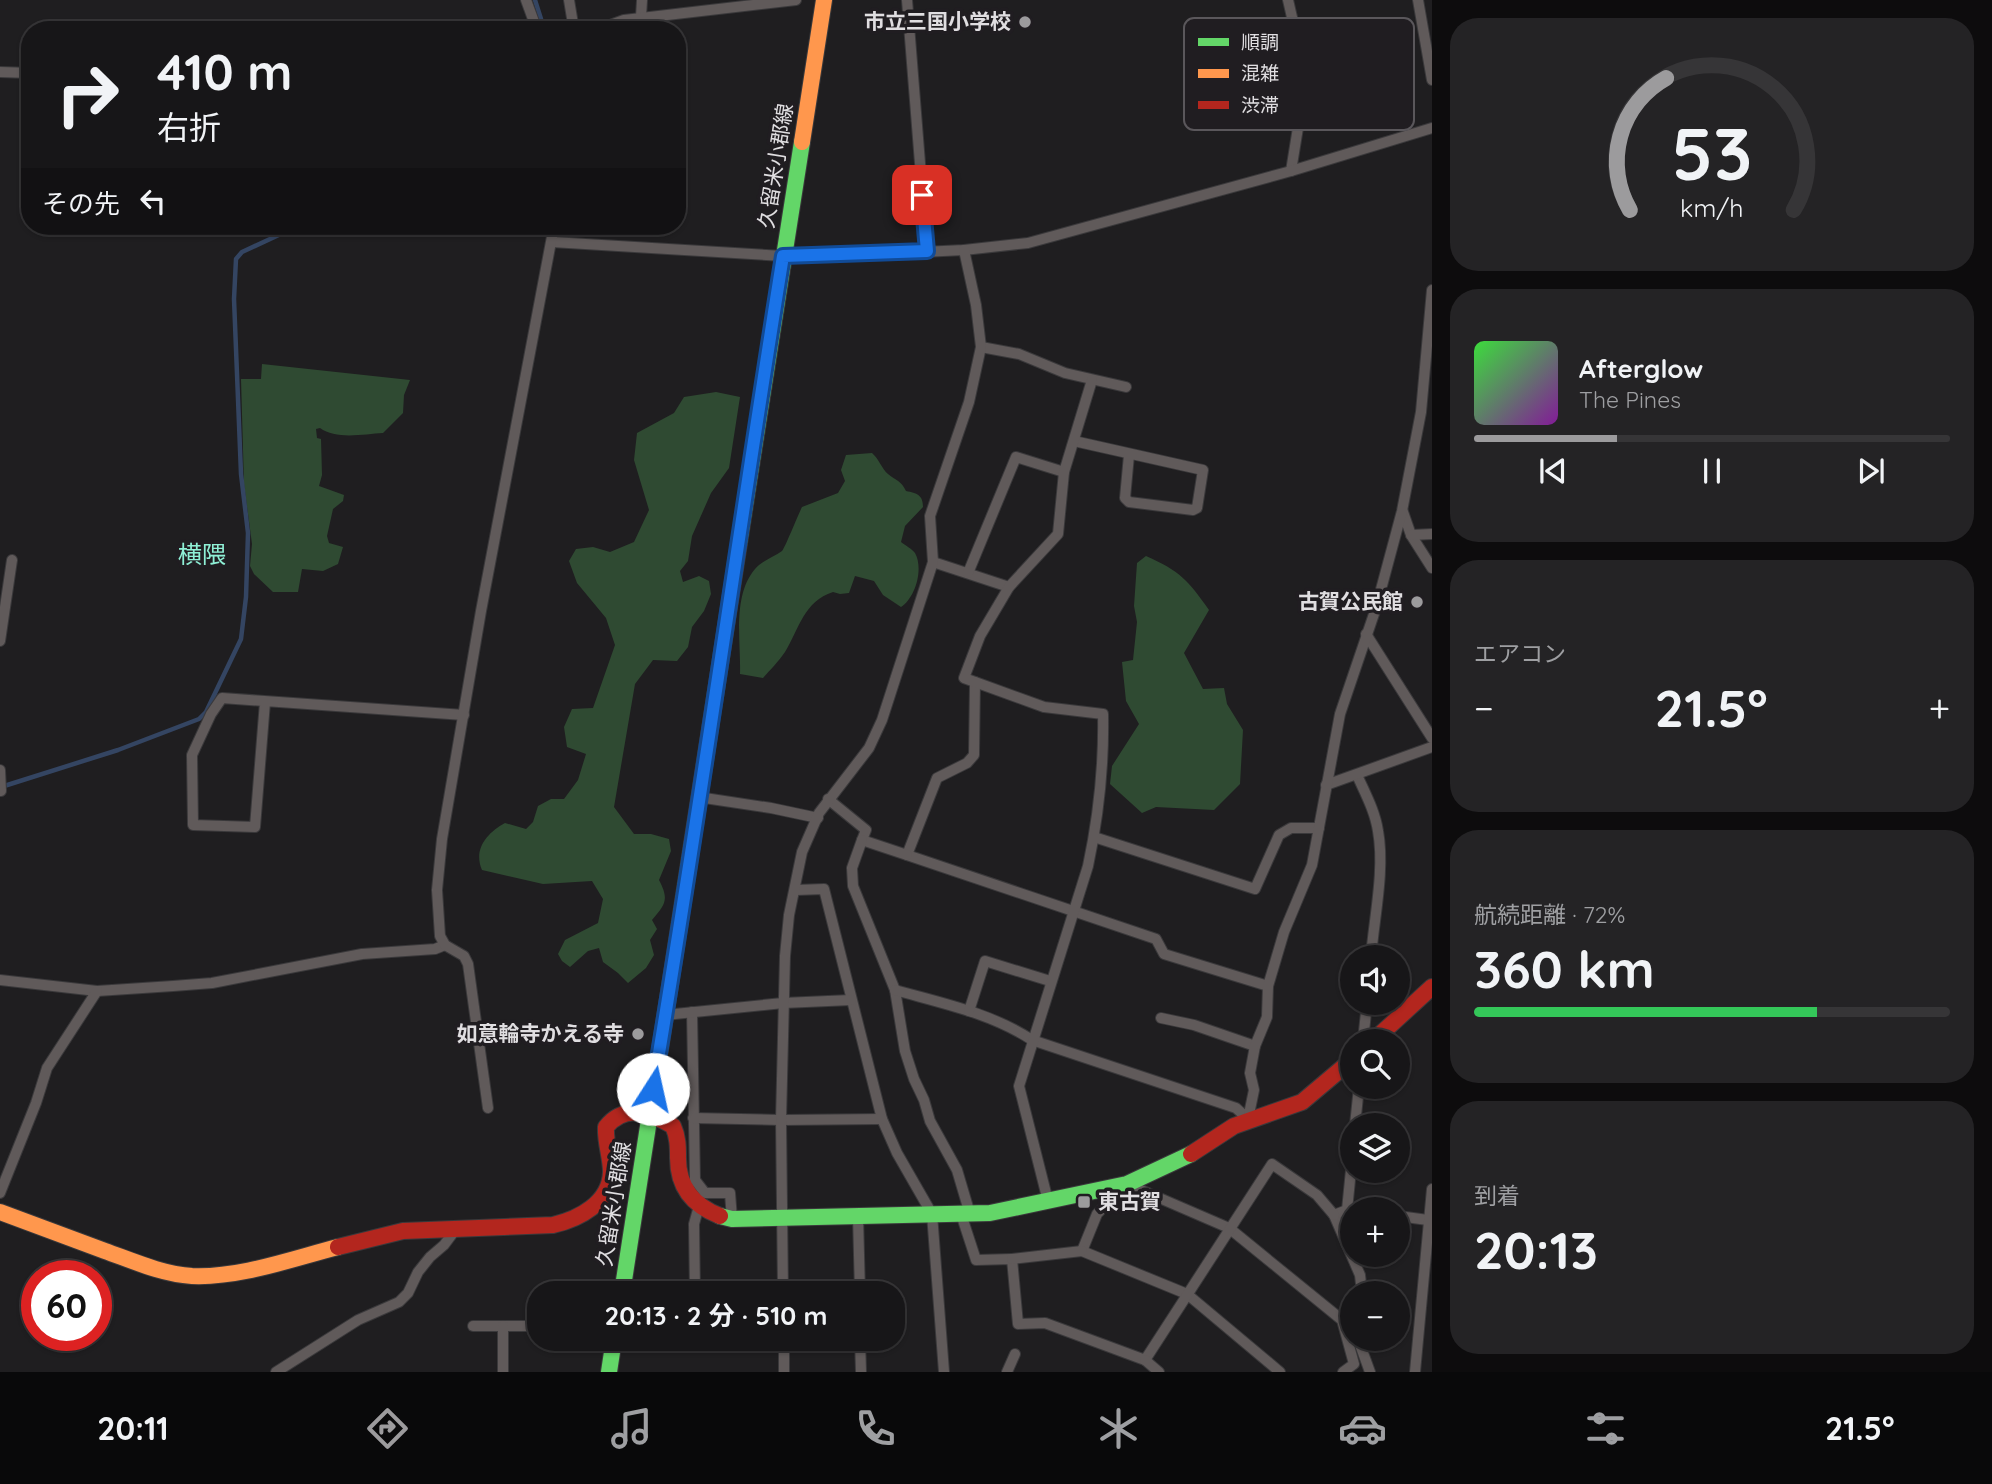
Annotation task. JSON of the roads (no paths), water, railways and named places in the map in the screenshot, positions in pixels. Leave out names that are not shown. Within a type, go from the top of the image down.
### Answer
[{"type":"street","points":[[526,0],[534,21]]},
{"type":"street","points":[[569,0],[572,21]]},
{"type":"street","points":[[641,17],[642,0]]},
{"type":"street","points":[[621,21],[796,0]]},
{"type":"street","name":"久留米小郡線","points":[[624,1281],[824,0]]},
{"type":"street","points":[[906,0],[927,251]]},
{"type":"street","points":[[1289,0],[1293,18]]},
{"type":"street","points":[[1418,0],[1432,80]]},
{"type":"street","points":[[0,72],[21,73]]},
{"type":"street","points":[[552,242],[783,256],[964,250],[1028,243],[1432,128]]},
{"type":"street","points":[[1291,170],[1298,130]]},
{"type":"street","points":[[488,1108],[468,964],[464,956],[445,946],[440,936],[437,891],[442,839],[481,611],[553,235]]},
{"type":"street","points":[[783,1281],[780,1120],[783,1003],[789,915],[802,852],[818,818],[828,799],[869,748],[882,720],[933,562],[930,516],[969,402],[981,347],[976,305],[964,250]]},
{"type":"street","points":[[1248,1119],[1254,1090],[1250,1073],[1255,1046],[1267,1017],[1268,986],[1284,932],[1312,865],[1340,714],[1376,608],[1402,511],[1422,412],[1432,290]]},
{"type":"street","points":[[981,347],[1019,354],[1065,373],[1126,387]]},
{"type":"street","points":[[1048,1201],[1019,1086],[1088,866],[1094,836],[1104,738],[1103,714],[1044,707],[964,678],[980,636],[1009,587],[1058,534],[1064,472],[1091,380]]},
{"type":"street","points":[[1074,441],[1203,470],[1197,508],[1192,510],[1129,502],[1125,498],[1129,455]]},
{"type":"street","points":[[968,573],[1016,457],[1064,472]]},
{"type":"street","points":[[1402,511],[1411,536],[1432,568]]},
{"type":"street","points":[[1411,536],[1432,534]]},
{"type":"street","points":[[0,641],[12,560]]},
{"type":"street","points":[[933,562],[1009,587]]},
{"type":"street","points":[[1366,634],[1432,738]]},
{"type":"street","points":[[907,855],[937,778],[967,763],[974,755],[975,682]]},
{"type":"street","points":[[265,702],[255,827],[192,825],[192,755],[211,714],[222,698],[464,715]]},
{"type":"street","points":[[1326,785],[1432,747]]},
{"type":"street","points":[[0,770],[1,791]]},
{"type":"street","points":[[1357,775],[1372,808],[1378,831],[1380,863],[1372,945]]},
{"type":"street","points":[[698,797],[818,818]]},
{"type":"street","points":[[828,799],[866,830],[852,868],[853,886],[895,990],[905,1051],[930,1121],[957,1170],[976,1260],[1082,1251],[1187,1294],[1280,1372]]},
{"type":"street","points":[[1094,836],[1255,889],[1279,835],[1291,828],[1319,828]]},
{"type":"street","points":[[862,840],[1157,939],[1164,954],[1268,986]]},
{"type":"street","points":[[796,890],[824,889],[882,1119],[897,1153],[932,1214],[944,1372]]},
{"type":"street","points":[[0,980],[97,991],[212,983],[362,954],[445,946]]},
{"type":"street","points":[[969,1011],[985,961],[1050,981]]},
{"type":"street","points":[[1386,1029],[1432,987]]},
{"type":"street","points":[[895,990],[969,1011],[1018,1031],[1032,1040],[1236,1108],[1248,1119]]},
{"type":"street","points":[[0,1194],[47,1068],[97,991]]},
{"type":"street","points":[[665,1015],[783,1003],[851,1000]]},
{"type":"street","points":[[692,1012],[695,1180],[705,1193],[730,1193],[732,1219]]},
{"type":"street","points":[[1161,1017],[1255,1046]]},
{"type":"street","points":[[0,1212],[136,1263],[169,1273],[192,1276],[219,1275],[260,1267],[403,1231],[553,1225],[570,1222],[597,1203],[610,1178],[606,1127],[611,1119],[628,1111],[649,1114],[676,1130],[680,1178],[699,1206],[715,1216],[732,1219],[990,1213],[1121,1186],[1186,1158],[1248,1119],[1302,1102],[1340,1070]]},
{"type":"street","points":[[693,1118],[882,1119]]},
{"type":"street","points":[[1145,1360],[1272,1164],[1317,1195],[1334,1215],[1361,1281]]},
{"type":"street","points":[[1121,1186],[1229,1228],[1342,1320],[1354,1364],[1343,1372]]},
{"type":"street","points":[[1082,1251],[1097,1214],[1121,1186]]},
{"type":"street","points":[[1415,1372],[1432,1189]]},
{"type":"street","points":[[695,1281],[694,1224],[699,1206]]},
{"type":"street","points":[[1334,1215],[1340,1213]]},
{"type":"street","points":[[858,1216],[860,1281]]},
{"type":"street","points":[[1410,1218],[1428,1220]]},
{"type":"street","points":[[276,1372],[358,1320],[399,1303],[424,1265],[456,1229]]},
{"type":"street","points":[[1012,1259],[1018,1324],[1045,1323],[1145,1360],[1159,1372]]},
{"type":"street","points":[[473,1326],[527,1326]]},
{"type":"street","points":[[503,1326],[503,1372]]},
{"type":"street","points":[[609,1372],[612,1351]]},
{"type":"street","points":[[784,1351],[784,1372]]},
{"type":"street","points":[[860,1351],[861,1372]]},
{"type":"street","points":[[1362,1351],[1370,1372]]},
{"type":"street","points":[[1007,1372],[1015,1354]]},
{"type":"waterway","points":[[535,0],[541,21]]},
{"type":"waterway","points":[[1,787],[118,750],[199,719],[206,712],[241,639],[246,597],[248,533],[241,474],[234,299],[236,259],[242,252],[279,235]]},
{"type":"place","name":"市立三国小学校","points":[[1025,22]]},
{"type":"place","name":"古賀公民館","points":[[1417,602]]},
{"type":"place","name":"如意輪寺かえる寺","points":[[638,1034]]},
{"type":"place","name":"東古賀","points":[[1084,1202]]},
{"type":"district","name":"横隈","points":[[202,555]]}]
